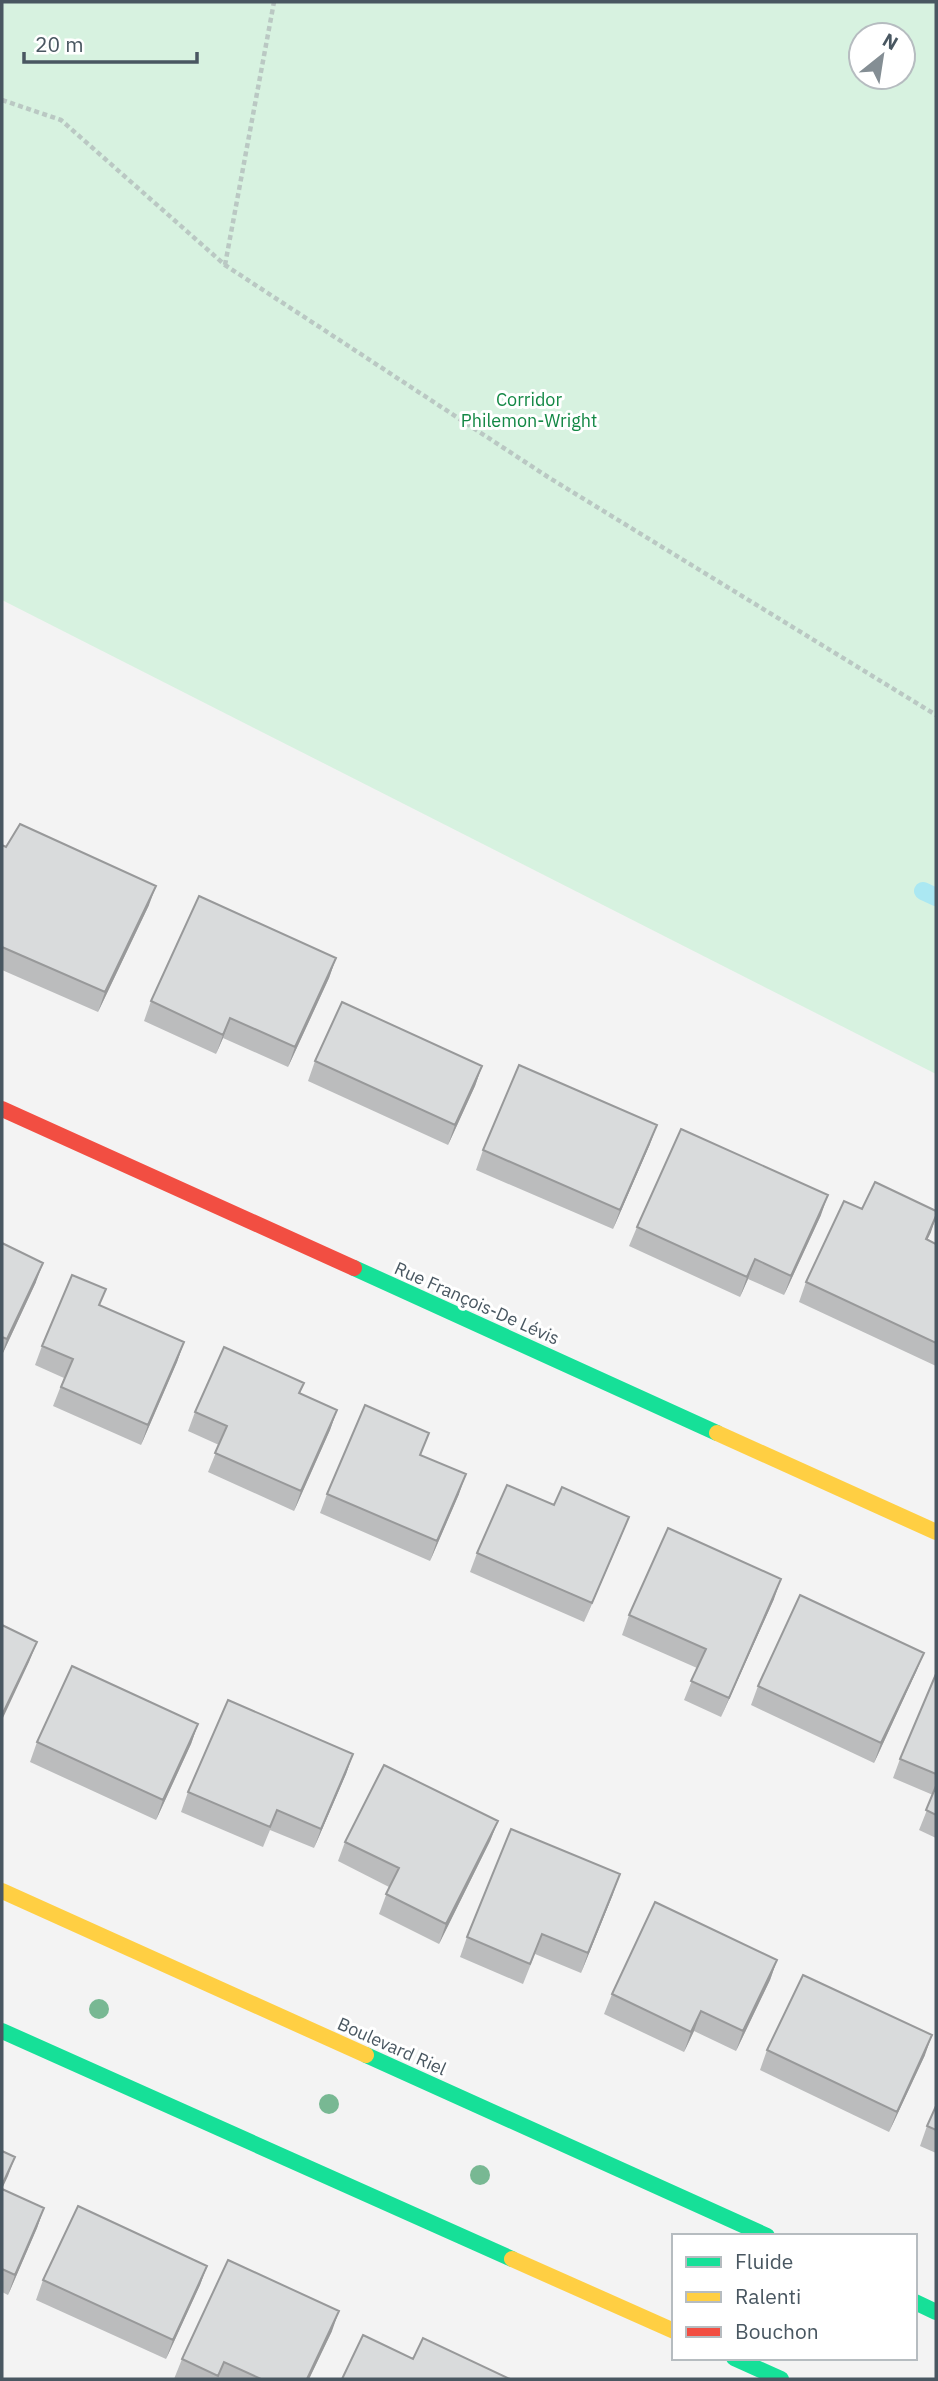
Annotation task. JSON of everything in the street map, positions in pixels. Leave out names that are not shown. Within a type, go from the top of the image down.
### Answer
[{"type":"street","name":"Rue François-De Lévis","points":[[2,1109],[936,1532]]},
{"type":"street","name":"Boulevard Riel","points":[[2,1891],[763,2234]]},
{"type":"street","points":[[2,2031],[672,2330]]},
{"type":"street","points":[[917,2303],[936,2312]]},
{"type":"street","points":[[738,2360],[781,2379]]},
{"type":"path","points":[[225,265],[274,2]]},
{"type":"path","points":[[2,100],[61,120],[225,265],[548,477],[936,715]]},
{"type":"green space","name":"Corridor Philemon-Wright","points":[[2,2],[936,2],[936,1074],[2,600]]},
{"type":"building","points":[[20,824],[156,886],[105,992],[2,947],[2,845],[6,847]]},
{"type":"building","points":[[199,896],[336,958],[295,1047],[230,1018],[223,1035],[151,1001]]},
{"type":"building","points":[[342,1002],[482,1066],[455,1125],[315,1061]]},
{"type":"building","points":[[519,1065],[657,1125],[620,1210],[483,1150]]},
{"type":"building","points":[[681,1129],[828,1195],[791,1276],[755,1259],[747,1277],[637,1227]]},
{"type":"building","points":[[875,1182],[936,1211],[926,1239],[936,1244],[936,1343],[806,1282],[844,1201],[862,1209]]},
{"type":"building","points":[[2,1243],[43,1263],[7,1339],[2,1337]]},
{"type":"building","points":[[72,1275],[106,1289],[99,1305],[184,1342],[148,1425],[61,1387],[73,1359],[42,1346]]},
{"type":"building","points":[[224,1347],[304,1383],[299,1393],[337,1410],[301,1491],[215,1453],[227,1426],[195,1412]]},
{"type":"building","points":[[365,1405],[429,1433],[420,1455],[466,1474],[437,1541],[327,1494]]},
{"type":"building","points":[[507,1485],[554,1505],[562,1487],[629,1517],[592,1603],[477,1553]]},
{"type":"building","points":[[668,1528],[781,1579],[729,1698],[691,1681],[706,1649],[629,1615]]},
{"type":"building","points":[[800,1595],[924,1653],[881,1743],[758,1686]]},
{"type":"building","points":[[2,1625],[37,1642],[2,1715]]},
{"type":"building","points":[[72,1666],[198,1724],[163,1800],[37,1742]]},
{"type":"building","points":[[936,1674],[936,1774],[900,1759]]},
{"type":"building","points":[[228,1700],[353,1754],[321,1829],[277,1810],[270,1827],[188,1792]]},
{"type":"building","points":[[384,1765],[498,1821],[446,1924],[386,1894],[399,1868],[345,1842]]},
{"type":"building","points":[[936,1786],[936,1815],[926,1810]]},
{"type":"building","points":[[511,1829],[620,1874],[588,1953],[542,1934],[530,1964],[467,1937]]},
{"type":"building","points":[[655,1902],[777,1960],[743,2031],[701,2011],[691,2032],[612,1994]]},
{"type":"building","points":[[803,1975],[932,2035],[897,2112],[767,2050]]},
{"type":"building","points":[[936,2106],[936,2130],[927,2126]]},
{"type":"building","points":[[2,2151],[15,2157],[2,2185]]},
{"type":"building","points":[[2,2189],[44,2208],[15,2275],[2,2269]]},
{"type":"building","points":[[78,2206],[207,2266],[173,2340],[43,2280]]},
{"type":"building","points":[[228,2260],[339,2311],[307,2379],[261,2379],[224,2362],[218,2376],[182,2359]]},
{"type":"building","points":[[363,2335],[413,2359],[423,2338],[510,2379],[342,2379]]},
{"type":"waterway","points":[[923,891],[936,897]]},
{"type":"traffic: fast","points":[[354,1268],[717,1433]]},
{"type":"traffic: fast","points":[[2,2031],[512,2259]]},
{"type":"traffic: fast","points":[[366,2055],[763,2234]]},
{"type":"traffic: fast","points":[[917,2303],[936,2312]]},
{"type":"traffic: fast","points":[[738,2360],[781,2379]]},
{"type":"traffic: slow","points":[[717,1433],[936,1532]]},
{"type":"traffic: slow","points":[[2,1891],[366,2055]]},
{"type":"traffic: slow","points":[[512,2259],[672,2330]]},
{"type":"traffic: jam","points":[[2,1109],[354,1268]]}]
